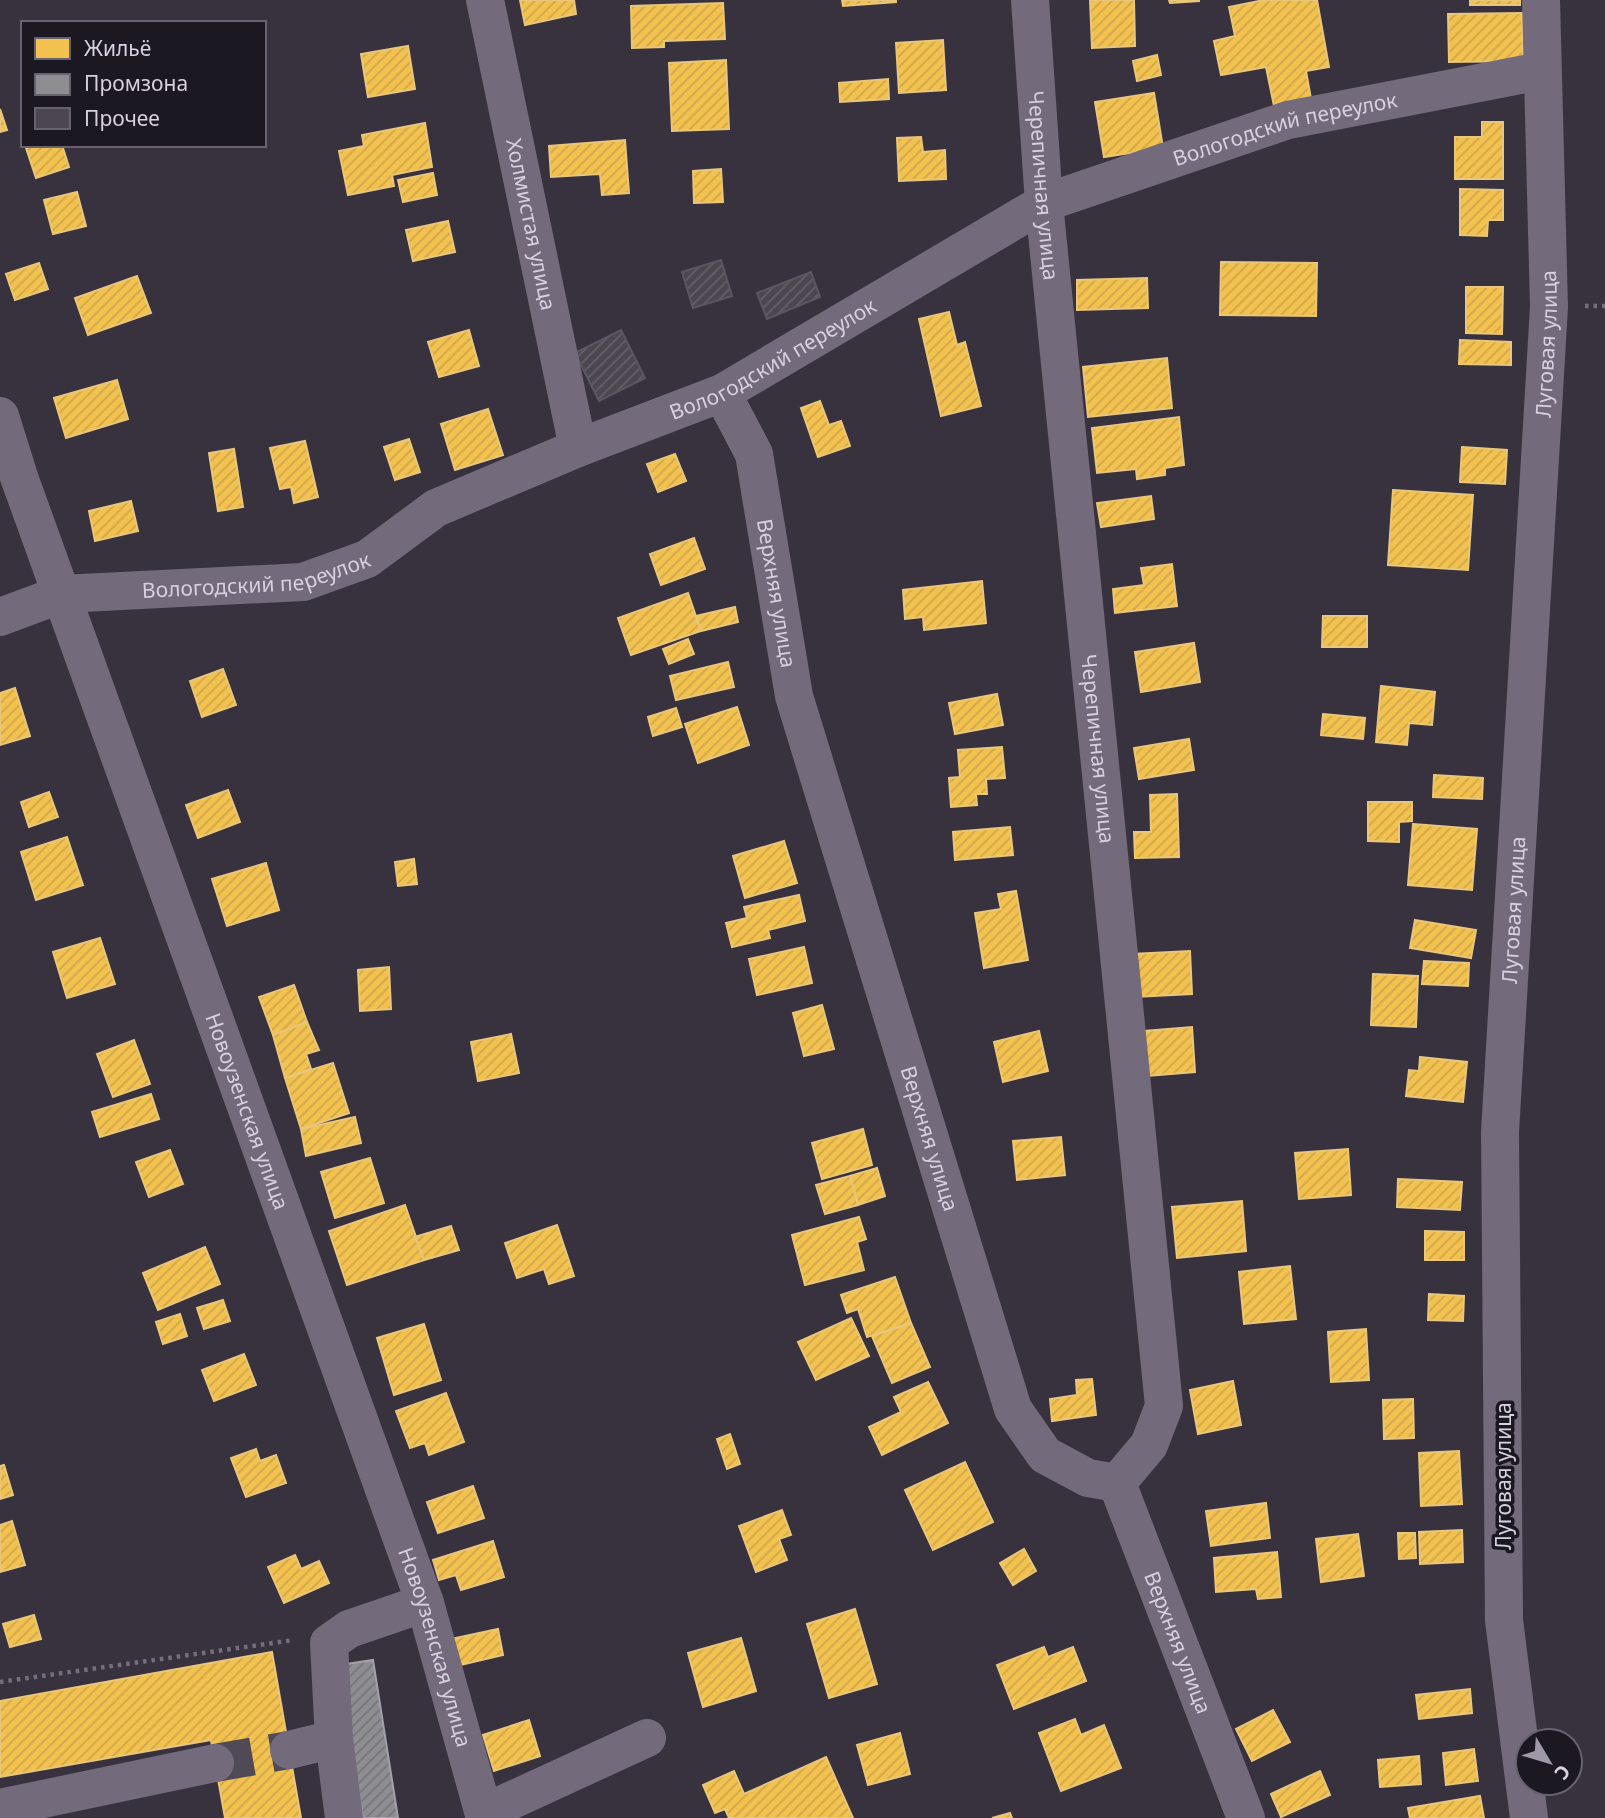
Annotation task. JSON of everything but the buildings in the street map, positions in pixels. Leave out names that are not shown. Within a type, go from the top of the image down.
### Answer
[{"type":"street","name":"Холмистая улица","points":[[485,0],[578,448]]},
{"type":"street","name":"Черепичная улица","points":[[1030,0],[1044,203],[1164,1406],[1149,1446],[1117,1483]]},
{"type":"street","name":"Луговая улица","points":[[1529,1818],[1504,1620],[1500,1132],[1549,307],[1541,71],[1542,0]]},
{"type":"street","name":"Вологодский переулок","points":[[0,617],[62,594],[303,582],[367,559],[436,508],[578,448],[722,393],[1044,203],[1288,120],[1541,71]]},
{"type":"street","name":"Верхняя улица","points":[[722,393],[754,454],[794,696],[1013,1409],[1045,1455],[1088,1478],[1117,1483],[1246,1818]]},
{"type":"street","name":"Новоузенская улица","points":[[0,416],[425,1603],[485,1815],[647,1738]]},
{"type":"street","points":[[344,1818],[334,1739],[329,1643],[343,1633],[425,1603]]},
{"type":"street","points":[[289,1750],[334,1739]]},
{"type":"street","points":[[0,1808],[215,1763]]},
{"type":"path","points":[[0,1682],[343,1633]]},
{"type":"tunnel","points":[[215,1763],[289,1750]]}]
